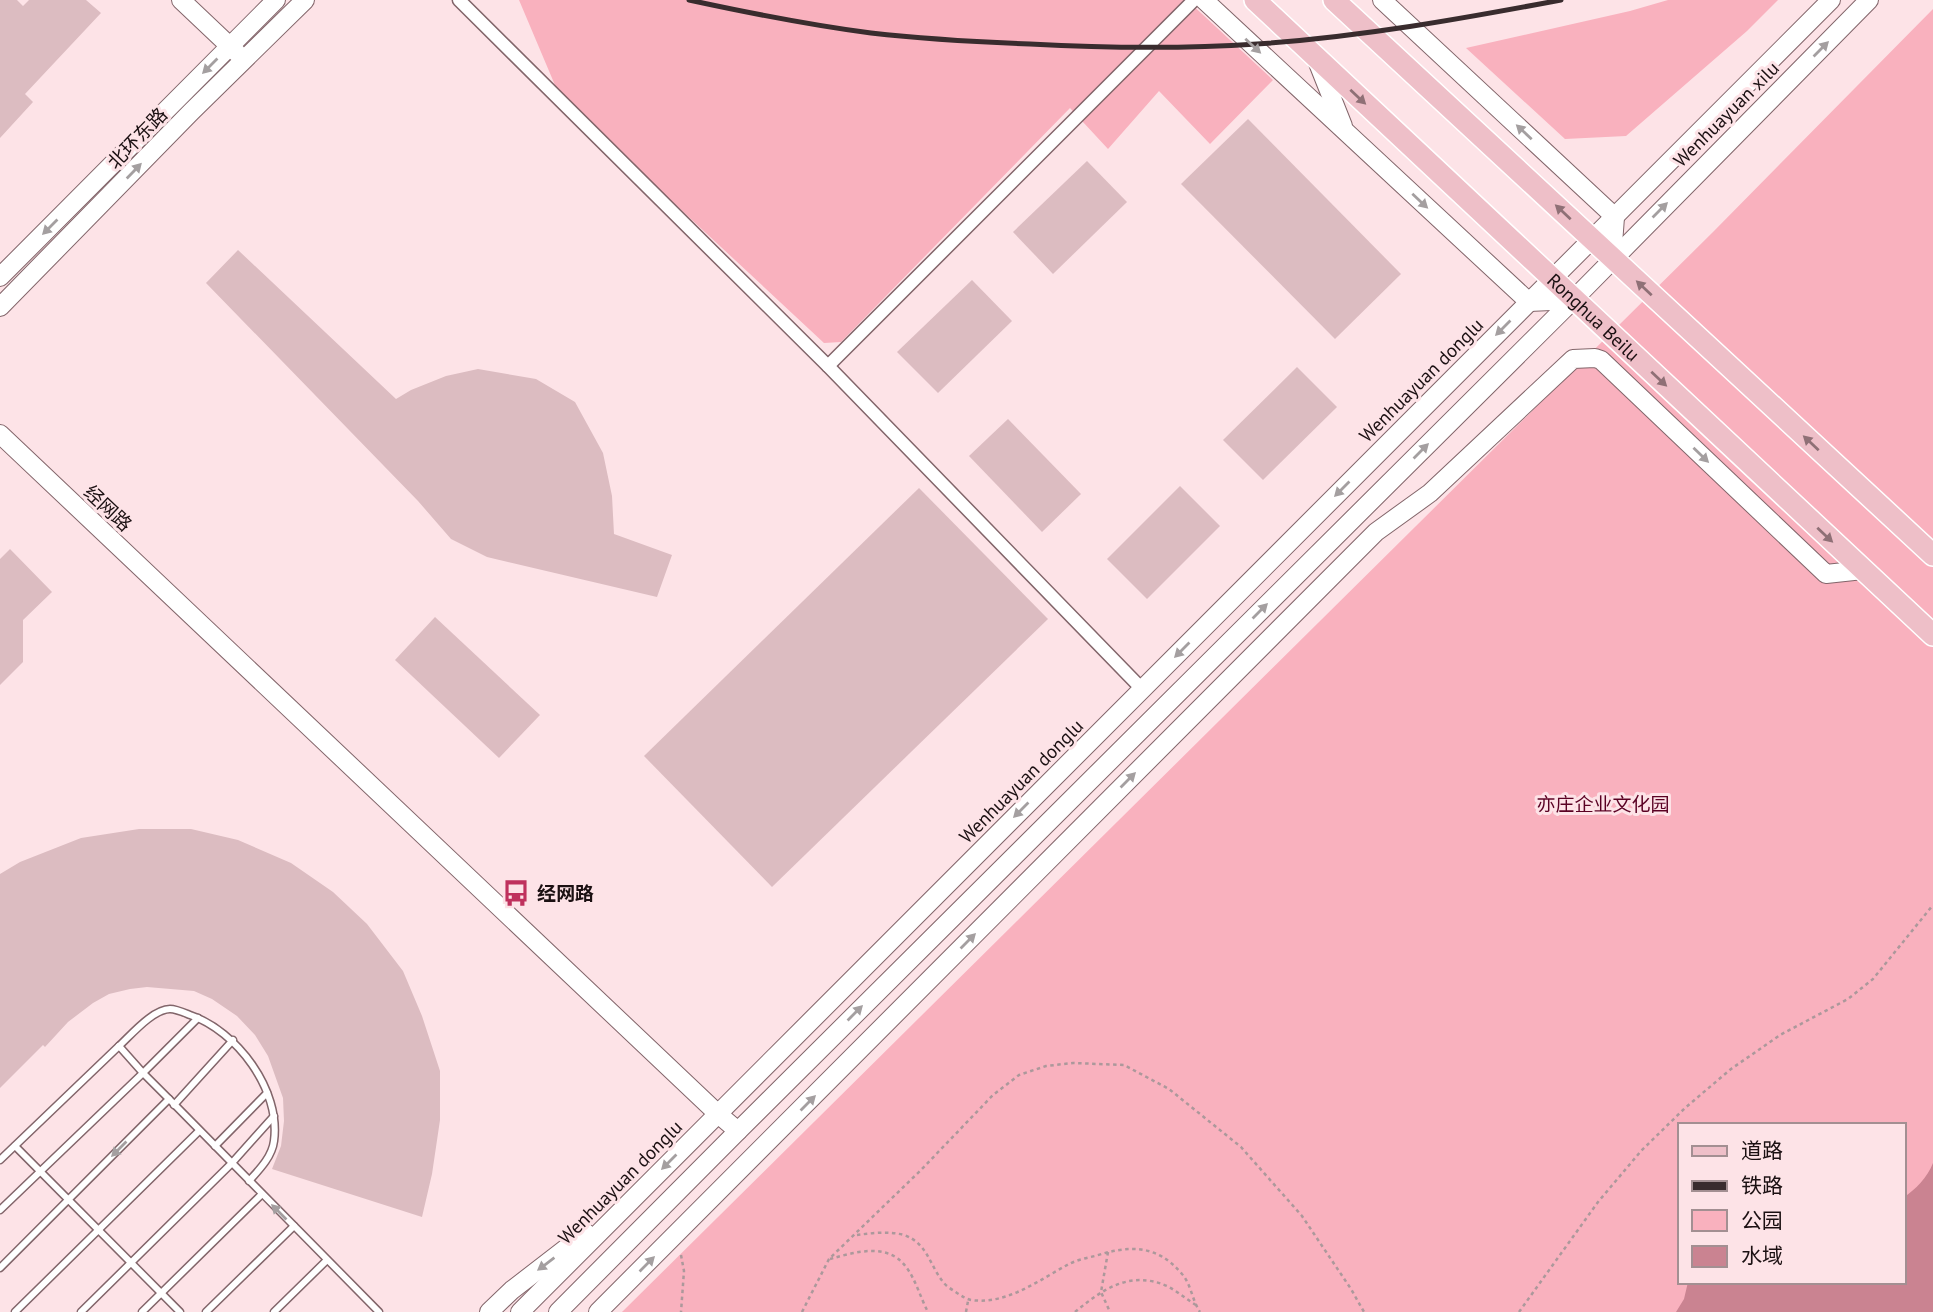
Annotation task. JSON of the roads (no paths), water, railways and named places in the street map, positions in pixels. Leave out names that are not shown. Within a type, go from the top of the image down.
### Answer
[{"type":"main road","name":"Ronghua Beilu","points":[[1255,0],[1933,635]]},
{"type":"main road","points":[[1334,0],[1933,555]]},
{"type":"street","points":[[181,0],[244,60]]},
{"type":"street","name":"北环东路","points":[[0,277],[275,0]]},
{"type":"street","name":"北环东路","points":[[0,307],[305,0]]},
{"type":"street","points":[[459,0],[828,366],[1142,689]]},
{"type":"street","points":[[828,366],[1194,0]]},
{"type":"street","points":[[1203,0],[1529,302],[1573,300]]},
{"type":"street","points":[[1382,0],[1615,216],[1612,258]]},
{"type":"street","name":"Wenhuayuan xilu","points":[[1551,279],[1830,0]]},
{"type":"street","name":"Wenhuayuan xilu","points":[[1573,300],[1869,0]]},
{"type":"street","points":[[1316,58],[1346,132]]},
{"type":"street","name":"Wenhuayuan donglu","points":[[520,1312],[1551,279]]},
{"type":"street","points":[[558,1312],[1573,300]]},
{"type":"street","points":[[1288,583],[1376,532],[1430,493],[1573,359],[1595,358],[1601,360],[1826,574],[1863,570]]},
{"type":"street","name":"经网路","points":[[0,434],[738,1131]]},
{"type":"street","points":[[598,1312],[1376,532]]},
{"type":"street","points":[[489,1312],[512,1290],[639,1192]]},
{"type":"lane","points":[[0,1160],[156,1013],[171,1008],[214,1025],[233,1040],[267,1093],[274,1116],[274,1144],[264,1164],[249,1181]]},
{"type":"lane","points":[[0,1210],[198,1018]]},
{"type":"lane","points":[[0,1268],[233,1040]]},
{"type":"lane","points":[[119,1046],[231,1164],[379,1312]]},
{"type":"lane","points":[[215,1146],[267,1093]]},
{"type":"lane","points":[[81,1312],[231,1164],[274,1116]]},
{"type":"lane","points":[[15,1312],[199,1131]]},
{"type":"lane","points":[[15,1146],[180,1312]]},
{"type":"lane","points":[[142,1312],[262,1194]]},
{"type":"lane","points":[[206,1312],[294,1226]]},
{"type":"lane","points":[[274,1312],[327,1260]]},
{"type":"water","points":[[1933,1163],[1933,1312],[1676,1312],[1684,1299],[1688,1284],[1905,1284],[1905,1196],[1928,1174]]},
{"type":"railway","points":[[689,0],[848,30],[891,35],[990,42],[1144,47],[1229,46],[1334,37],[1561,0]]},
{"type":"place","name":"经网路","points":[[516,893]]},
{"type":"park label","name":"亦庄企业文化园","points":[[1603,804]]}]
